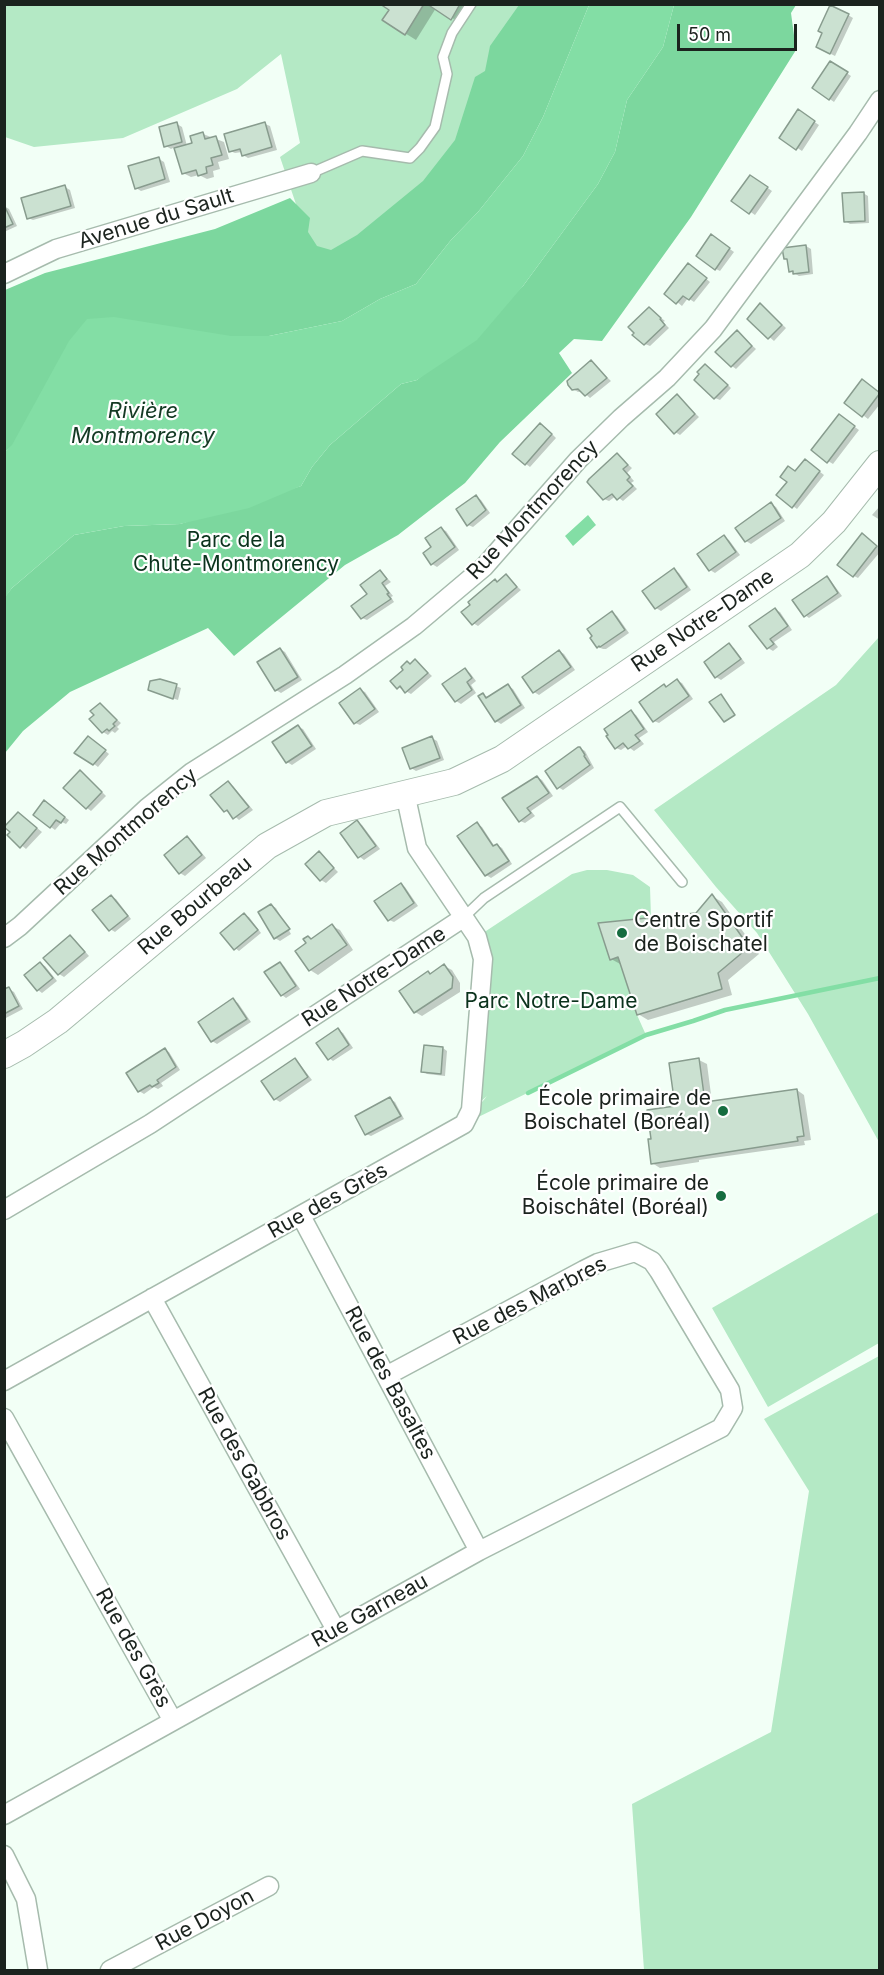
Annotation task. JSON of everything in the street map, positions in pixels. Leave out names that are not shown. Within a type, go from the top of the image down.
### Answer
[{"type":"street","name":"Rue Montmorency","points":[[4,938],[20,926],[147,808],[192,772],[345,675],[414,626],[484,567],[578,460],[667,378],[714,329],[858,133],[879,100]]},
{"type":"street","name":"Avenue du Sault","points":[[4,274],[56,249],[311,173]]},
{"type":"street","name":"Rue Notre-Dame","points":[[4,1210],[150,1124],[463,918],[417,848],[405,793],[454,782],[502,759],[800,555],[834,522],[879,464]]},
{"type":"street","name":"Rue Bourbeau","points":[[4,1055],[58,1021],[267,846],[326,813],[405,793]]},
{"type":"street","name":"Rue des Grès","points":[[4,1381],[464,1124],[471,1110],[483,959],[477,937],[463,918]]},
{"type":"street","name":"Rue des Basaltes","points":[[302,1216],[479,1551]]},
{"type":"street","name":"Rue des Marbres","points":[[386,1376],[598,1263],[635,1252],[652,1261],[659,1271],[730,1390],[733,1408]]},
{"type":"street","name":"Rue des Gabbros","points":[[152,1298],[336,1630]]},
{"type":"street","name":"Rue Garneau","points":[[4,1815],[479,1551],[721,1428],[733,1408]]},
{"type":"street","name":"Rue des Grès","points":[[4,1418],[173,1721]]},
{"type":"street","points":[[4,1855],[26,1899],[38,1971]]},
{"type":"street","name":"Rue Doyon","points":[[110,1971],[269,1886]]},
{"type":"lane","points":[[311,173],[362,151],[410,158],[420,148],[435,126],[447,74],[443,57],[452,33],[471,4]]},
{"type":"lane","points":[[463,918],[484,898],[620,807],[682,882]]},
{"type":"green space","points":[[5,5],[540,5],[463,162],[320,275],[280,157],[300,143],[281,54],[237,89],[123,138],[34,147],[5,137]]},
{"type":"green space","points":[[519,5],[589,5],[543,117],[523,156],[416,284],[380,299],[342,321],[269,336],[231,336],[12,446],[5,452],[5,290],[45,273],[215,229],[290,198],[310,218],[308,232],[317,246],[331,250],[357,235],[423,181],[455,140],[475,77],[485,71],[490,46]]},
{"type":"green space","name":"Parc de la Chute-Montmorency","points":[[674,5],[796,5],[791,13],[796,50],[691,217],[602,341],[574,339],[559,353],[572,373],[500,442],[465,483],[398,535],[345,565],[234,656],[208,628],[70,692],[23,731],[5,753],[4,598],[12,588],[74,535],[124,526],[180,524],[301,486],[312,467],[330,445],[401,384],[417,380],[523,286],[598,184],[615,152],[627,100],[663,47]]},
{"type":"green space","points":[[879,637],[879,1142],[808,1014],[757,933],[716,887],[654,810],[836,685]]},
{"type":"green space","name":"Parc Notre-Dame","points":[[587,870],[607,870],[633,875],[650,887],[651,918],[598,924],[610,959],[618,957],[646,1035],[464,1124],[487,1096],[471,1110],[477,937],[572,874]]},
{"type":"green space","points":[[879,1212],[879,1343],[768,1407],[712,1308]]},
{"type":"green space","points":[[879,1356],[879,1970],[644,1970],[632,1804],[771,1732],[809,1491],[764,1419]]},
{"type":"water","name":"Rivière Montmorency","points":[[589,5],[674,5],[663,47],[627,100],[615,152],[598,184],[523,286],[477,340],[417,380],[401,384],[330,445],[312,467],[301,486],[249,508],[180,524],[124,526],[74,535],[12,588],[5,598],[5,452],[12,445],[69,341],[87,319],[114,317],[231,336],[269,336],[342,321],[380,299],[416,284],[523,156],[543,117]]},
{"type":"water","points":[[588,515],[596,525],[573,546],[565,536]]},
{"type":"building","points":[[380,4],[424,4],[405,35],[382,20],[389,10]]},
{"type":"building","points":[[427,4],[460,4],[451,20]]},
{"type":"building","points":[[830,5],[849,14],[830,54],[816,47],[822,33],[818,31]]},
{"type":"building","points":[[830,61],[848,72],[829,100],[812,88]]},
{"type":"building","points":[[798,109],[815,121],[796,150],[779,138]]},
{"type":"building","points":[[177,122],[182,142],[164,147],[159,127]]},
{"type":"building","points":[[265,122],[272,147],[242,156],[240,149],[229,152],[224,134]]},
{"type":"building","points":[[203,132],[205,139],[216,136],[222,155],[211,158],[213,165],[206,167],[207,173],[198,176],[196,170],[182,174],[174,148],[192,143],[190,136]]},
{"type":"building","points":[[159,157],[165,179],[135,189],[128,166]]},
{"type":"building","points":[[750,175],[768,187],[749,214],[731,201]]},
{"type":"building","points":[[65,185],[71,206],[27,219],[21,198]]},
{"type":"building","points":[[864,192],[865,221],[844,222],[842,193]]},
{"type":"building","points":[[4,205],[13,224],[4,228]]},
{"type":"building","points":[[711,234],[730,248],[715,270],[696,256]]},
{"type":"building","points":[[806,245],[809,272],[793,274],[793,271],[789,272],[782,248]]},
{"type":"building","points":[[688,263],[707,278],[689,300],[683,296],[676,304],[664,294]]},
{"type":"building","points":[[760,303],[782,325],[768,339],[747,319]]},
{"type":"building","points":[[649,307],[665,325],[644,345],[632,335],[634,333],[628,327]]},
{"type":"building","points":[[737,330],[752,346],[731,367],[715,352]]},
{"type":"building","points":[[591,360],[607,378],[585,396],[578,389],[572,390],[567,381]]},
{"type":"building","points":[[705,364],[728,385],[714,399],[694,380],[699,374],[697,372]]},
{"type":"building","points":[[862,379],[880,393],[862,417],[844,403]]},
{"type":"building","points":[[677,394],[695,414],[674,434],[656,414]]},
{"type":"building","points":[[839,414],[855,426],[827,463],[811,450]]},
{"type":"building","points":[[540,423],[552,434],[525,465],[512,454]]},
{"type":"building","points":[[617,453],[628,465],[623,469],[630,477],[627,480],[633,486],[617,500],[612,494],[603,500],[587,482]]},
{"type":"building","points":[[805,459],[820,471],[792,508],[776,495],[787,482],[780,477],[788,466],[795,471]]},
{"type":"building","points":[[476,495],[486,510],[467,526],[456,509]]},
{"type":"building","points":[[771,502],[781,518],[745,542],[735,528]]},
{"type":"building","points":[[441,527],[455,547],[431,565],[423,553],[431,547],[425,538]]},
{"type":"building","points":[[862,533],[877,546],[853,577],[837,565]]},
{"type":"building","points":[[724,535],[736,552],[709,571],[697,554]]},
{"type":"building","points":[[674,568],[687,587],[655,609],[642,591]]},
{"type":"building","points":[[380,570],[387,579],[382,583],[391,599],[361,619],[351,606],[367,594],[360,585]]},
{"type":"building","points":[[506,574],[517,587],[472,625],[461,612],[470,605],[468,602],[495,579],[497,582]]},
{"type":"building","points":[[827,576],[838,593],[804,617],[792,600]]},
{"type":"building","points":[[775,608],[788,626],[770,639],[774,644],[767,649],[749,626]]},
{"type":"building","points":[[612,611],[625,630],[597,648],[587,629]]},
{"type":"building","points":[[729,643],[741,659],[715,678],[704,662]]},
{"type":"building","points":[[280,648],[298,677],[275,691],[257,662]]},
{"type":"building","points":[[559,650],[571,667],[533,693],[522,677]]},
{"type":"building","points":[[415,659],[428,673],[405,693],[400,686],[397,689],[390,681],[403,670],[401,667],[407,661],[410,664]]},
{"type":"building","points":[[465,668],[472,678],[467,682],[472,690],[455,702],[442,684]]},
{"type":"building","points":[[160,679],[177,684],[173,699],[148,690],[150,681]]},
{"type":"building","points":[[677,679],[689,696],[653,722],[639,702],[664,684],[666,687]]},
{"type":"building","points":[[508,684],[521,705],[495,722],[478,696],[483,693],[486,698]]},
{"type":"building","points":[[360,688],[375,709],[354,724],[339,703]]},
{"type":"building","points":[[721,694],[735,715],[724,722],[709,702]]},
{"type":"building","points":[[100,703],[117,720],[113,724],[115,726],[102,733],[89,719],[94,715],[90,711]]},
{"type":"building","points":[[631,710],[644,729],[635,735],[640,741],[628,749],[623,743],[615,749],[604,729]]},
{"type":"building","points":[[298,725],[312,746],[286,763],[272,742]]},
{"type":"building","points":[[88,736],[106,750],[93,765],[74,753]]},
{"type":"building","points":[[432,736],[440,758],[410,769],[402,748]]},
{"type":"building","points":[[578,747],[590,765],[557,789],[545,771]]},
{"type":"building","points":[[80,770],[102,792],[86,809],[63,788]]},
{"type":"building","points":[[537,776],[549,793],[527,808],[531,813],[519,822],[502,798]]},
{"type":"building","points":[[228,781],[249,807],[233,819],[227,810],[224,812],[210,795]]},
{"type":"building","points":[[44,800],[65,817],[61,823],[56,820],[50,828],[33,815]]},
{"type":"building","points":[[18,812],[37,828],[20,848],[7,835],[10,832],[4,827]]},
{"type":"building","points":[[357,820],[376,846],[358,858],[340,833]]},
{"type":"building","points":[[477,822],[493,846],[497,844],[509,861],[485,876],[457,836]]},
{"type":"building","points":[[187,836],[202,855],[179,874],[164,855]]},
{"type":"building","points":[[319,851],[334,868],[320,881],[305,864]]},
{"type":"building","points":[[401,883],[414,903],[388,921],[374,901]]},
{"type":"building","points":[[712,894],[749,947],[718,973],[722,989],[637,1015],[618,957],[610,960],[598,923],[696,913]]},
{"type":"building","points":[[111,895],[128,916],[109,931],[92,910]]},
{"type":"building","points":[[271,904],[290,929],[274,939],[258,912]]},
{"type":"building","points":[[244,913],[258,930],[234,950],[220,933]]},
{"type":"building","points":[[332,924],[347,945],[309,971],[295,951],[306,943],[303,939],[308,936],[311,939]]},
{"type":"building","points":[[70,935],[85,952],[58,975],[43,958]]},
{"type":"building","points":[[40,962],[53,978],[37,991],[24,975]]},
{"type":"building","points":[[280,962],[296,986],[281,996],[264,972]]},
{"type":"building","points":[[444,964],[453,977],[452,988],[414,1013],[399,991],[428,971],[430,974]]},
{"type":"building","points":[[9,987],[19,1006],[4,1014],[4,989]]},
{"type":"building","points":[[233,998],[247,1019],[211,1042],[198,1022]]},
{"type":"building","points":[[338,1028],[349,1045],[328,1060],[316,1043]]},
{"type":"building","points":[[424,1045],[443,1047],[441,1074],[421,1072]]},
{"type":"building","points":[[165,1048],[176,1067],[157,1080],[159,1083],[138,1092],[126,1073]]},
{"type":"building","points":[[295,1058],[308,1077],[274,1100],[261,1081]]},
{"type":"building","name":"École primaire de Boischatel (Boréal)","points":[[699,1058],[705,1102],[797,1089],[804,1136],[797,1137],[798,1141],[651,1164],[648,1139],[651,1139],[647,1110],[675,1106],[669,1063]]},
{"type":"building","points":[[390,1097],[401,1116],[365,1135],[355,1116]]},
{"type":"waterway","points":[[528,1093],[646,1035],[725,1010],[880,978]]},
{"type":"place","name":"Centre Sportif de Boischatel","points":[[622,933]]},
{"type":"place","name":"École primaire de Boischatel (Boréal)","points":[[723,1111]]},
{"type":"place","name":"École primaire de Boischâtel (Boréal)","points":[[721,1196]]}]
